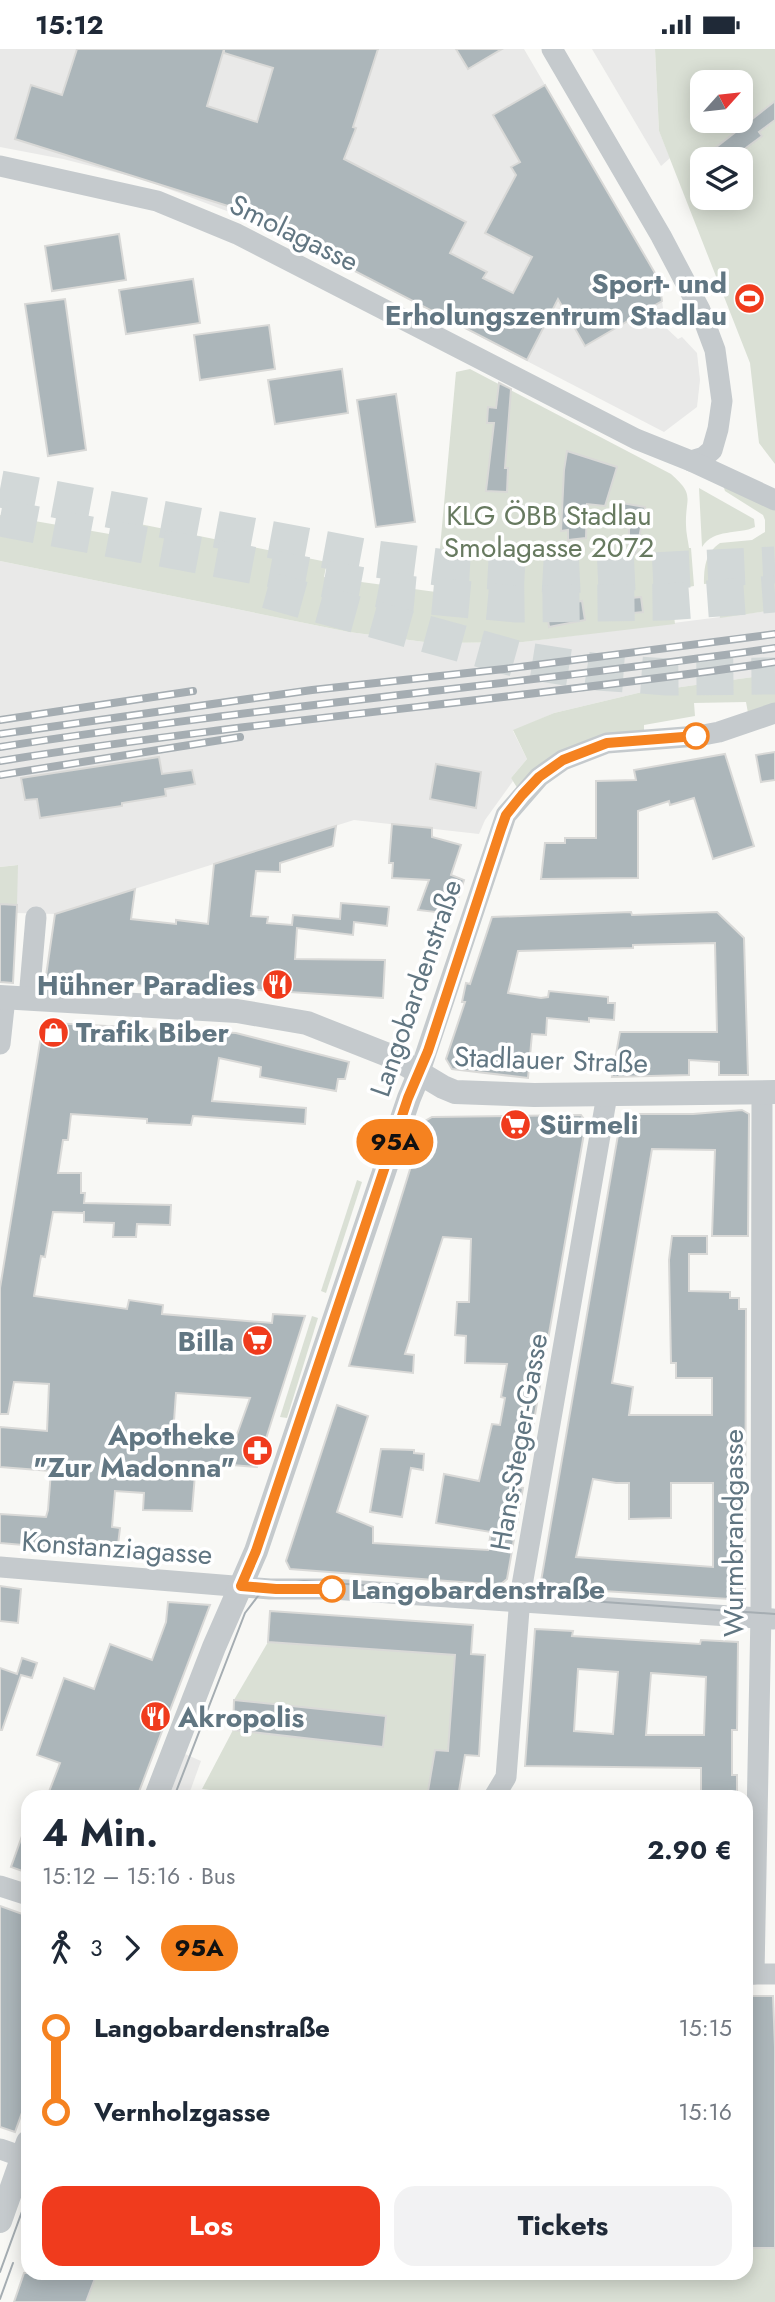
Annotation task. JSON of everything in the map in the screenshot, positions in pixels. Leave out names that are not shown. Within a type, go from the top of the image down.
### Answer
[{"type":"street","points":[[552,49],[661,236],[700,310],[715,350],[722,401],[718,429],[712,450],[704,457],[691,461]]},
{"type":"street","name":"Smolagasse","points":[[0,166],[157,201],[237,234],[626,434],[775,500]]},
{"type":"street","name":"Langobardenstraße","points":[[159,1790],[214,1647],[256,1551],[506,815],[539,777],[563,760],[607,743],[698,736],[719,732],[775,713]]},
{"type":"street","points":[[0,1044],[36,917]]},
{"type":"street","name":"Stadlauer Straße","points":[[11,998],[266,1015],[307,1023],[363,1044],[455,1092],[534,1095],[769,1092]]},
{"type":"street","name":"Wurmbrandgasse","points":[[758,1974],[768,1618],[769,1092]]},
{"type":"street","name":"Hans-Steger-Gasse","points":[[498,1790],[506,1777],[519,1602],[607,1095]]},
{"type":"street","name":"Konstanziagasse","points":[[0,1567],[276,1589],[332,1589],[768,1618]]},
{"type":"street","points":[[0,1886],[21,1893]]},
{"type":"street","points":[[0,2221],[17,2149]]},
{"type":"shaded area","points":[[0,49],[524,49],[659,280],[664,315],[668,322],[664,326],[678,339],[682,337],[697,353],[700,380],[697,407],[664,432],[264,225],[142,179],[63,159],[0,147]]},
{"type":"shaded area","points":[[592,49],[655,49],[659,131],[670,158],[661,166]]},
{"type":"shaded area","points":[[0,561],[349,632],[432,643],[523,642],[775,610],[775,674],[638,693],[554,713],[513,731],[527,759],[511,778],[513,781],[485,820],[479,834],[354,820],[55,914],[16,913],[17,865],[0,867]]},
{"type":"shaded area","points":[[185,1754],[201,1761],[191,1790],[172,1790]]},
{"type":"green space","name":"Sport- und Erholungszentrum Stadlau","points":[[655,49],[775,49],[775,464],[759,443],[750,363],[659,131]]},
{"type":"green space","name":"KLG ÖBB Stadlau Smolagasse 2072","points":[[470,369],[671,474],[684,487],[688,497],[686,528],[691,548],[694,586],[671,590],[675,624],[523,642],[432,643],[349,632],[0,561],[0,515],[121,536],[125,521],[327,562],[324,577],[436,592],[456,372]]},
{"type":"green space","points":[[723,485],[775,506],[775,610],[720,618],[719,610],[741,607],[740,601],[719,603],[716,583],[704,584],[706,561],[715,547],[720,543],[752,540],[765,532],[763,515],[725,491]]},
{"type":"green space","points":[[699,488],[754,519],[755,527],[720,534],[702,547]]},
{"type":"green space","points":[[775,674],[775,709],[748,713],[746,702],[694,703],[695,716],[644,725],[644,732],[518,789],[511,778],[527,759],[513,730],[554,713],[638,693]]},
{"type":"green space","points":[[18,865],[17,905],[0,904],[0,867]]},
{"type":"green space","points":[[357,1180],[362,1182],[326,1293],[321,1291]]},
{"type":"green space","points":[[312,1316],[318,1318],[287,1418],[280,1417]]},
{"type":"green space","points":[[268,1642],[455,1655],[448,1751],[435,1750],[428,1790],[202,1789],[233,1730],[383,1747],[385,1716],[234,1700]]},
{"type":"green space","points":[[753,2248],[775,2248],[775,2302],[86,2302],[94,2280],[753,2280]]},
{"type":"building","points":[[77,49],[224,49],[378,49],[353,127],[356,128],[344,159],[466,222],[450,253],[487,272],[483,278],[513,293],[532,257],[485,233],[516,175],[511,167],[520,162],[493,115],[545,85],[659,280],[662,301],[585,346],[558,299],[527,360],[231,207],[15,139],[31,85],[62,95]],"holes":[[[224,49],[224,53],[273,68],[257,122],[207,106]]]},
{"type":"building","points":[[456,49],[502,49],[468,69]]},
{"type":"building","points":[[775,101],[775,120],[759,132],[762,136],[747,147],[716,147],[734,133],[753,133],[753,118]]},
{"type":"building","points":[[119,234],[126,280],[52,291],[45,246]]},
{"type":"building","points":[[193,279],[200,323],[126,334],[119,290]]},
{"type":"building","points":[[65,299],[86,450],[48,456],[25,304]]},
{"type":"building","points":[[269,325],[275,369],[200,380],[194,335]]},
{"type":"building","points":[[342,369],[348,413],[275,424],[268,380]]},
{"type":"building","points":[[499,383],[511,389],[505,468],[508,468],[507,492],[486,491],[494,423],[487,423],[488,407],[496,408]]},
{"type":"building","points":[[396,394],[415,522],[376,527],[357,400]]},
{"type":"building","points":[[567,451],[617,467],[605,506],[587,504],[586,538],[568,540],[568,530],[561,531]]},
{"type":"building","points":[[622,503],[645,507],[636,554],[629,554],[629,523],[619,521]]},
{"type":"building","points":[[641,597],[643,612],[623,614],[622,599]]},
{"type":"building","points":[[582,601],[585,620],[549,627],[546,606]]},
{"type":"building","points":[[775,752],[775,780],[761,782],[756,755]]},
{"type":"building","points":[[725,754],[754,846],[713,859],[694,798],[670,805],[669,801],[638,811],[638,878],[541,879],[545,843],[565,843],[565,838],[596,838],[596,781],[636,780],[634,770]]},
{"type":"building","points":[[159,757],[162,774],[192,770],[195,784],[165,789],[166,796],[122,803],[122,806],[40,818],[37,799],[25,800],[21,778]]},
{"type":"building","points":[[436,764],[481,772],[476,808],[430,799]]},
{"type":"building","points":[[392,824],[432,828],[432,837],[461,845],[451,875],[464,880],[453,914],[418,910],[429,880],[392,878],[393,863],[389,863]]},
{"type":"building","points":[[336,826],[333,846],[280,863],[280,872],[256,871],[251,916],[268,917],[267,923],[292,925],[293,915],[340,919],[341,903],[389,907],[387,926],[354,922],[353,935],[297,928],[295,959],[385,960],[383,998],[244,989],[124,985],[108,985],[108,988],[64,985],[52,982],[46,976],[55,914],[135,889],[131,919],[208,924],[214,864]]},
{"type":"building","points":[[0,904],[17,905],[13,983],[0,982]]},
{"type":"building","points":[[631,912],[632,915],[717,912],[744,938],[748,1075],[719,1075],[719,1062],[689,1060],[689,1075],[612,1077],[620,1032],[717,1032],[715,943],[518,951],[508,993],[541,998],[548,997],[549,991],[608,997],[608,1003],[615,1003],[614,1020],[589,1018],[589,1022],[547,1018],[546,1035],[532,1034],[528,1078],[452,1069],[446,1059],[465,1002],[462,1002],[466,983],[470,984],[492,917]]},
{"type":"building","points":[[52,1023],[236,1033],[349,1062],[345,1079],[338,1079],[336,1091],[260,1077],[261,1067],[219,1058],[212,1101],[306,1108],[305,1124],[193,1116],[191,1125],[71,1114],[68,1140],[63,1140],[58,1173],[81,1173],[84,1203],[171,1205],[170,1225],[137,1224],[136,1237],[113,1237],[114,1223],[84,1222],[84,1213],[53,1212],[45,1257],[41,1256],[34,1296],[127,1309],[129,1300],[163,1305],[162,1314],[272,1323],[273,1314],[305,1316],[257,1467],[196,1462],[192,1511],[143,1510],[144,1493],[115,1491],[112,1527],[120,1528],[117,1553],[0,1543],[0,1514],[46,1517],[48,1510],[51,1471],[0,1467],[0,1427],[47,1431],[49,1384],[14,1382],[8,1414],[0,1414],[0,1288],[42,1030]],"holes":[[[176,1393],[250,1398],[235,1440],[173,1435]]]},
{"type":"building","points":[[742,1110],[749,1114],[748,1236],[712,1236],[715,1150],[652,1149],[612,1383],[633,1387],[629,1415],[712,1415],[712,1378],[676,1378],[676,1363],[671,1363],[669,1260],[672,1236],[707,1236],[707,1254],[689,1254],[689,1291],[730,1292],[730,1298],[739,1298],[739,1309],[746,1309],[745,1600],[540,1587],[619,1129],[636,1114],[693,1114]],"holes":[[[593,1479],[629,1483],[629,1519],[671,1518],[671,1483],[713,1483],[713,1567],[576,1557]]]},
{"type":"building","points":[[581,1115],[586,1122],[532,1432],[524,1430],[514,1487],[523,1488],[507,1579],[500,1585],[290,1569],[286,1561],[337,1405],[368,1416],[337,1512],[373,1527],[373,1543],[488,1550],[491,1532],[436,1523],[444,1474],[479,1481],[492,1424],[500,1425],[505,1398],[501,1397],[507,1364],[465,1363],[466,1336],[455,1335],[457,1302],[469,1302],[471,1239],[443,1237],[405,1354],[414,1355],[413,1373],[349,1366],[425,1121],[432,1117]]},
{"type":"building","points":[[381,1449],[414,1450],[414,1453],[424,1454],[423,1470],[411,1468],[402,1517],[370,1512]]},
{"type":"building","points":[[0,1586],[21,1589],[18,1623],[0,1621]]},
{"type":"building","points":[[168,1602],[210,1605],[140,1790],[50,1790],[60,1763],[37,1755],[64,1678],[94,1689],[110,1644],[152,1660],[166,1622]]},
{"type":"building","points":[[270,1611],[473,1625],[471,1654],[485,1655],[479,1756],[465,1755],[459,1790],[428,1790],[435,1750],[448,1751],[455,1655],[268,1642]]},
{"type":"building","points":[[535,1629],[573,1631],[572,1636],[700,1644],[701,1640],[738,1642],[737,1730],[732,1730],[732,1775],[737,1775],[737,1790],[701,1790],[701,1768],[525,1766]],"holes":[[[578,1669],[618,1672],[613,1734],[574,1731]],[[651,1673],[706,1677],[704,1735],[646,1735]]]},
{"type":"building","points":[[22,1658],[37,1663],[32,1678],[21,1675],[0,1730],[0,1668],[17,1674]]},
{"type":"building","points":[[234,1700],[386,1716],[383,1747],[233,1730]]},
{"type":"building","points":[[21,1839],[21,1871],[11,1867]]},
{"type":"building","points":[[0,1906],[21,1914],[21,2115],[15,2132],[0,2127]]},
{"type":"building","points":[[753,1996],[773,1996],[775,2248],[753,2248]]},
{"type":"building","points":[[22,2280],[94,2280],[86,2302],[14,2302]]},
{"type":"tunnel","points":[[0,489],[375,559],[454,569],[566,575],[775,565]]},
{"type":"tunnel","points":[[0,518],[406,594],[516,604],[665,602],[775,594]]},
{"type":"tunnel","points":[[267,590],[521,660],[598,672],[667,677],[775,676]]},
{"type":"tram line","points":[[177,1790],[245,1613],[258,1596],[288,1583],[304,1581],[775,1614]]},
{"type":"tram line","points":[[0,2272],[21,2214]]},
{"type":"tram line","points":[[0,2299],[13,2263]]},
{"type":"railway","points":[[0,734],[312,690],[504,669],[775,634]]},
{"type":"railway","points":[[0,747],[194,720],[775,648]]},
{"type":"railway","points":[[0,761],[193,734],[775,662]]},
{"type":"railway","points":[[0,720],[193,691]]},
{"type":"railway","points":[[0,775],[240,737]]},
{"type":"bus line","name":"95A","points":[[332,1589],[241,1586],[256,1551],[408,1098],[428,1051],[506,815],[539,777],[563,760],[607,743],[696,736]]},
{"type":"place","name":"Sport- und Erholungszentrum Stadlau","points":[[750,299]]},
{"type":"place","name":"Hühner Paradies","points":[[278,985]]},
{"type":"place","name":"Trafik Biber","points":[[53,1032]]},
{"type":"place","name":"Sürmeli","points":[[516,1124]]},
{"type":"place","name":"Billa","points":[[257,1341]]},
{"type":"place","name":"Apotheke \"Zur Madonna\"","points":[[258,1451]]},
{"type":"place","name":"Langobardenstraße","points":[[332,1589]]},
{"type":"place","name":"Akropolis","points":[[155,1717]]}]
